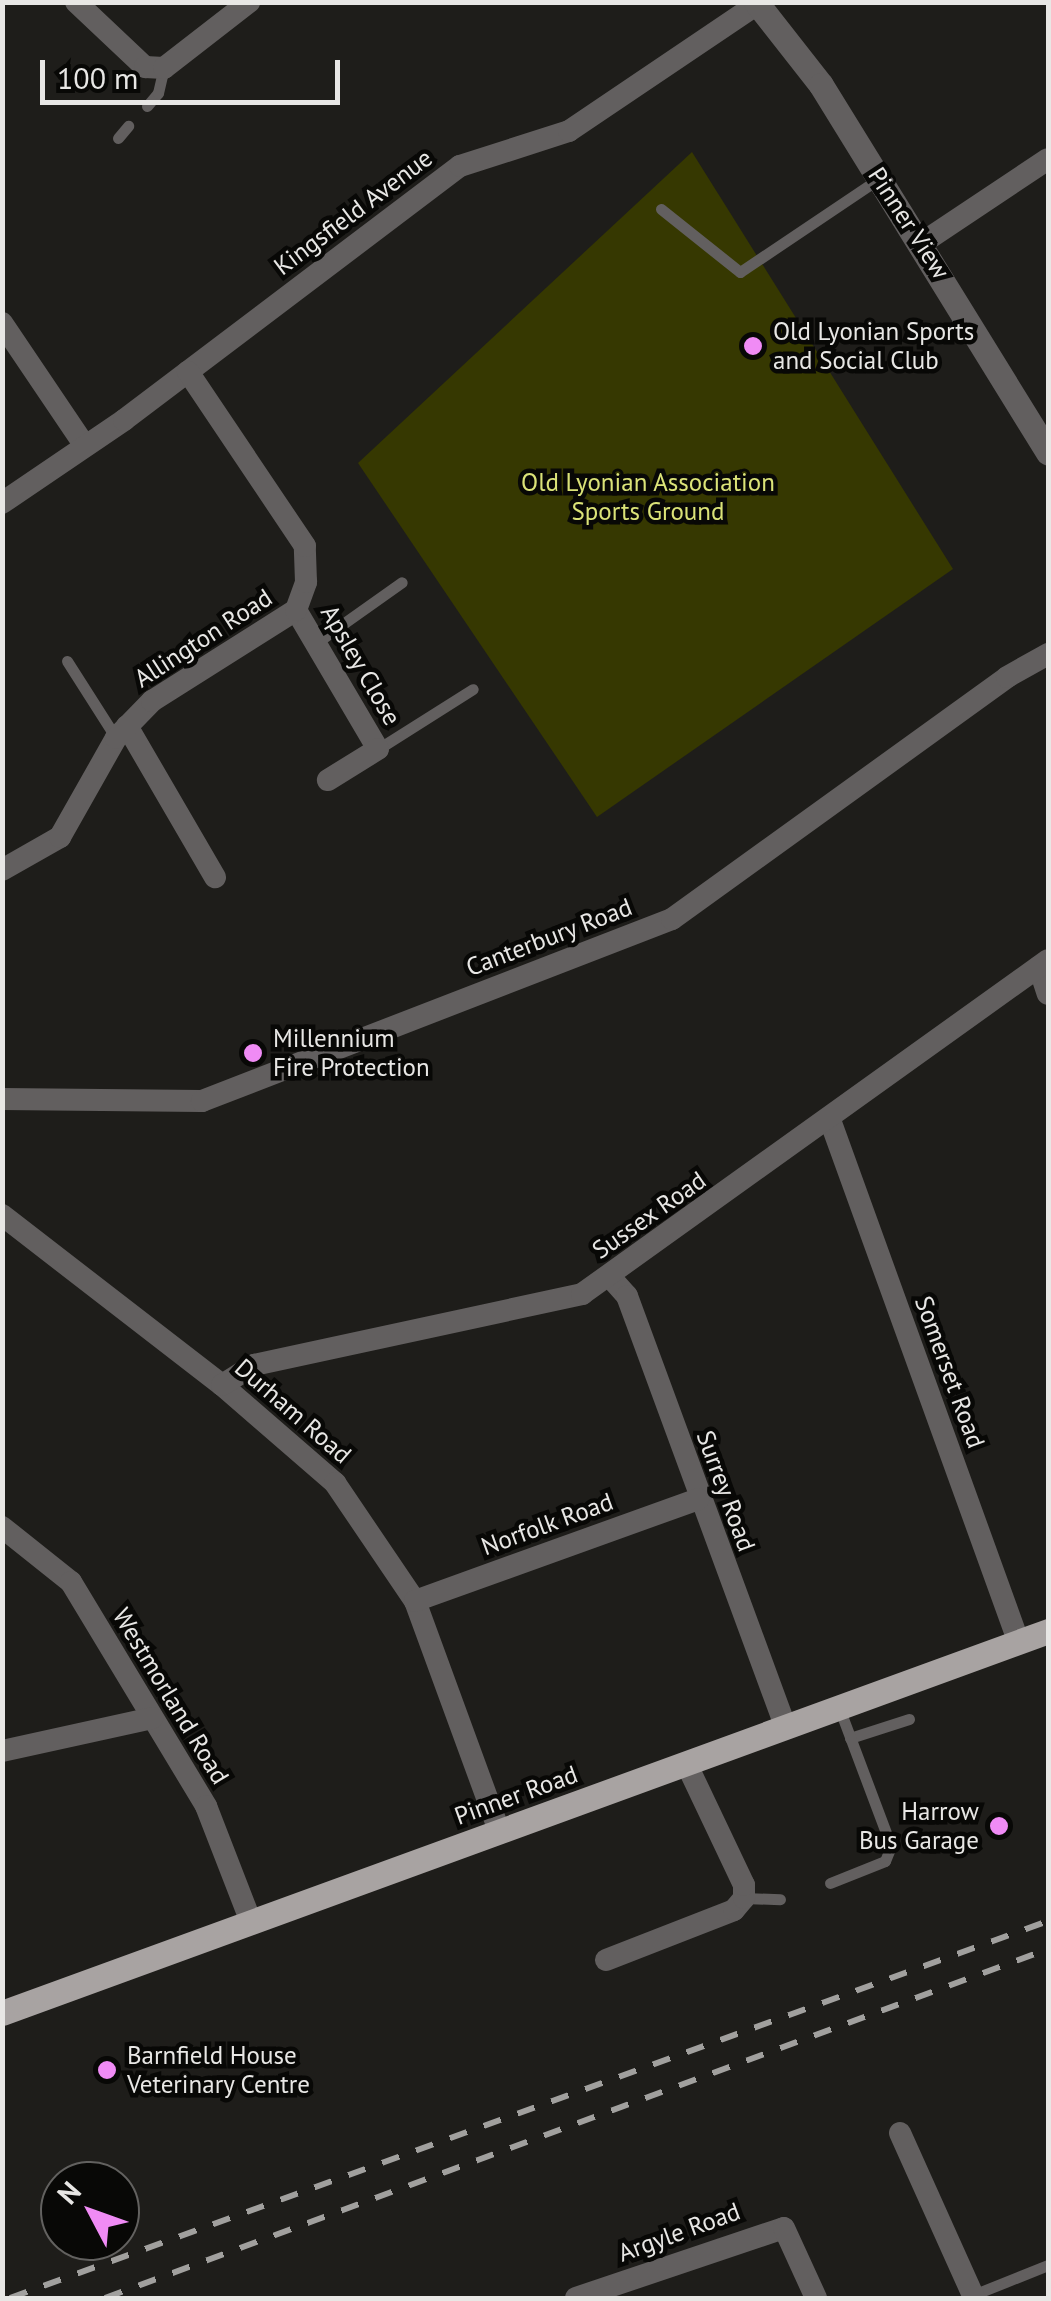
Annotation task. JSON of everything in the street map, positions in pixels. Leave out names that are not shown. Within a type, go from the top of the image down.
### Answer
[{"type":"main road","name":"Pinner Road","points":[[2,2013],[1040,1638]]},
{"type":"street","points":[[93,8],[145,67],[164,68],[249,2]]},
{"type":"street","name":"Pinner View","points":[[758,3],[822,85],[1045,436]]},
{"type":"street","name":"Kingsfield Avenue","points":[[2,503],[188,372],[460,166],[569,130],[758,3]]},
{"type":"street","points":[[922,243],[1048,159]]},
{"type":"street","points":[[2,324],[85,446]]},
{"type":"street","name":"Allington Road","points":[[2,870],[60,837],[121,732],[152,701],[296,610],[306,582],[305,546],[188,372]]},
{"type":"street","name":"Apsley Close","points":[[296,610],[378,749],[328,780]]},
{"type":"street","name":"Canterbury Road","points":[[2,1099],[202,1101],[672,919],[1006,677],[1048,654]]},
{"type":"street","points":[[121,732],[214,876]]},
{"type":"street","points":[[1044,963],[1048,994]]},
{"type":"street","name":"Sussex Road","points":[[222,1385],[254,1365],[582,1294],[1044,963]]},
{"type":"street","name":"Somerset Road","points":[[830,1120],[1040,1638]]},
{"type":"street","name":"Durham Road","points":[[2,1215],[222,1385],[335,1482],[415,1602],[500,1833]]},
{"type":"street","name":"Surrey Road","points":[[610,1277],[627,1296],[698,1498],[786,1728]]},
{"type":"street","name":"Norfolk Road","points":[[415,1602],[698,1498]]},
{"type":"street","name":"Westmorland Road","points":[[2,1527],[71,1582],[206,1806],[251,1922]]},
{"type":"street","points":[[2,1751],[152,1718]]},
{"type":"street","points":[[606,1960],[734,1910],[744,1898],[744,1885],[687,1765]]},
{"type":"street","points":[[900,2133],[974,2297]]},
{"type":"street","name":"Argyle Road","points":[[576,2298],[784,2228],[816,2298]]},
{"type":"lane","points":[[147,106],[158,93],[164,68]]},
{"type":"lane","points":[[118,138],[128,126]]},
{"type":"lane","points":[[660,209],[740,272],[880,178]]},
{"type":"lane","points":[[316,642],[402,582]]},
{"type":"lane","points":[[68,662],[121,732]]},
{"type":"lane","points":[[378,749],[473,688]]},
{"type":"lane","points":[[830,1883],[886,1860],[891,1846],[840,1708]]},
{"type":"lane","points":[[850,1738],[908,1719]]},
{"type":"lane","points":[[744,1898],[780,1899]]},
{"type":"lane","points":[[974,2297],[1048,2265]]},
{"type":"green space","name":"Old Lyonian Association Sports Ground","points":[[692,152],[953,569],[597,817],[358,463]]},
{"type":"railway","points":[[10,2298],[1048,1921]]},
{"type":"railway","points":[[105,2298],[1048,1949]]},
{"type":"place","name":"Old Lyonian Sports and Social Club","points":[[753,346]]},
{"type":"place","name":"Millennium Fire Protection","points":[[253,1053]]},
{"type":"place","name":"Harrow Bus Garage","points":[[999,1826]]},
{"type":"place","name":"Barnfield House Veterinary Centre","points":[[107,2070]]}]
